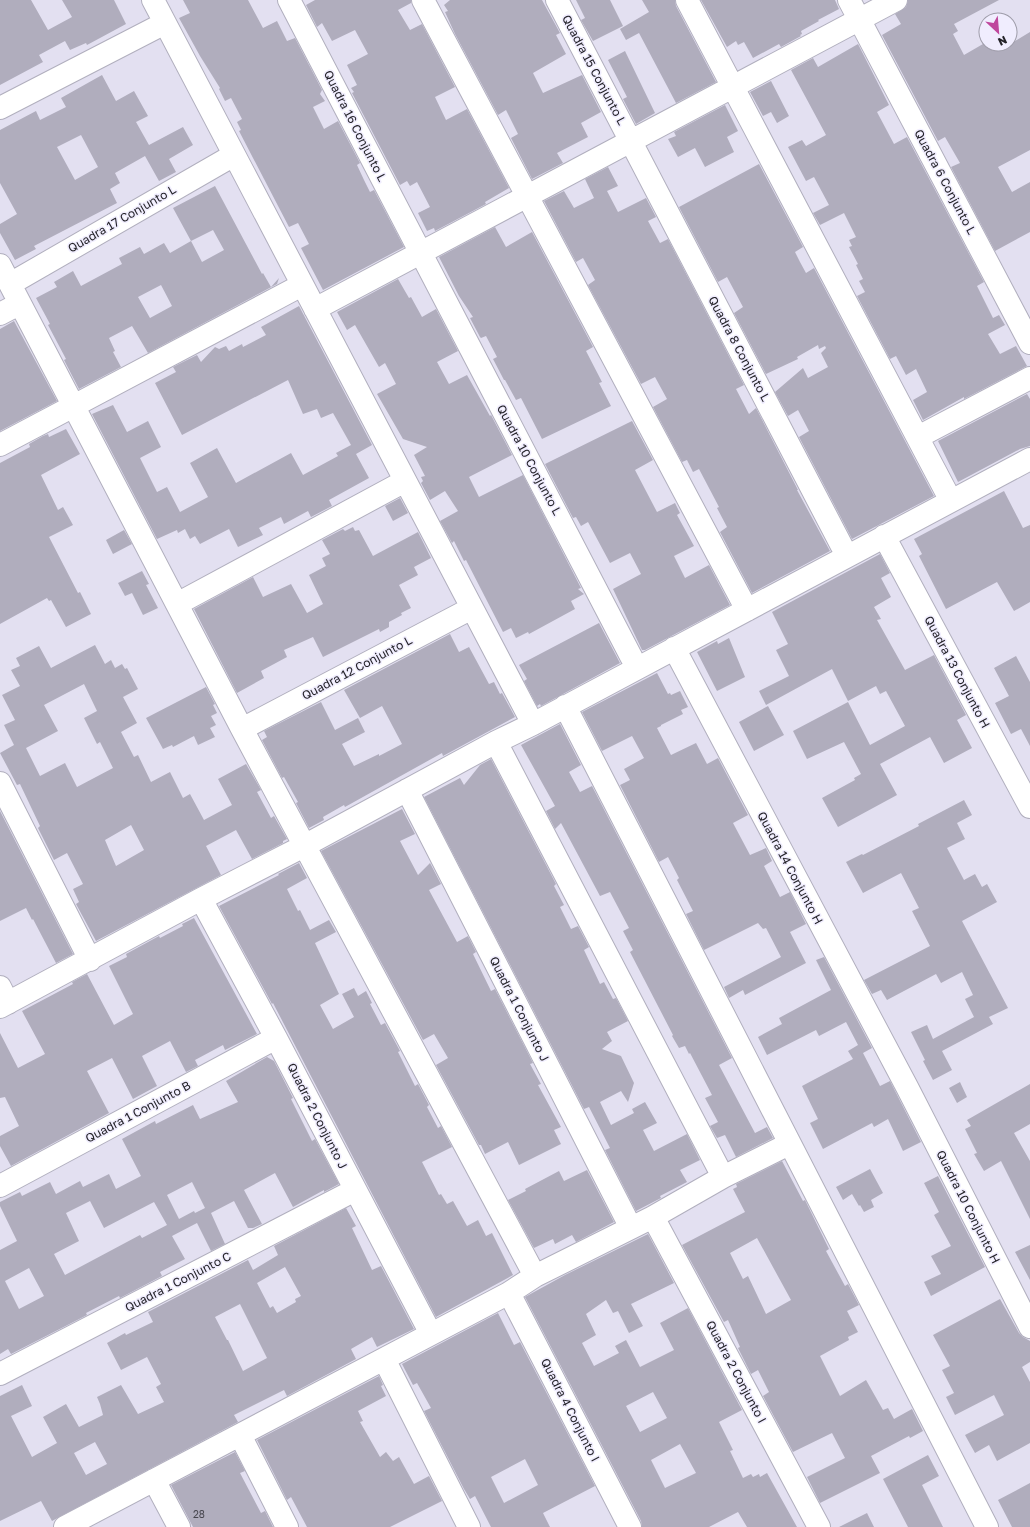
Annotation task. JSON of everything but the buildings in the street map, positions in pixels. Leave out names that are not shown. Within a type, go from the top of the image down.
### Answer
[{"type":"street","points":[[153,0],[533,724]]},
{"type":"street","name":"Quadra 16 Conjunto L","points":[[289,0],[421,253]]},
{"type":"street","points":[[423,0],[746,610]]},
{"type":"street","name":"Quadra 15 Conjunto L","points":[[557,0],[630,141]]},
{"type":"street","points":[[687,0],[951,501]]},
{"type":"street","name":"Quadra 6 Conjunto L","points":[[849,0],[1030,343]]},
{"type":"street","points":[[315,308],[896,0]]},
{"type":"street","points":[[0,108],[165,23]]},
{"type":"street","name":"Quadra 8 Conjunto L","points":[[630,141],[847,556]]},
{"type":"street","name":"Quadra 17 Conjunto L","points":[[5,275],[234,155]]},
{"type":"street","name":"Quadra 10 Conjunto L","points":[[421,253],[637,668]]},
{"type":"street","points":[[5,275],[242,729],[535,1276]]},
{"type":"street","points":[[0,445],[302,285]]},
{"type":"street","points":[[0,314],[19,304]]},
{"type":"street","points":[[918,437],[1030,378]]},
{"type":"street","points":[[3,999],[90,960],[200,899],[304,846],[496,742],[533,724],[1030,459]]},
{"type":"street","points":[[177,604],[405,481]]},
{"type":"street","name":"Quadra 13 Conjunto H","points":[[884,536],[1030,807]]},
{"type":"street","name":"Quadra 12 Conjunto L","points":[[242,729],[472,608]]},
{"type":"street","name":"Quadra 14 Conjunto H","points":[[674,648],[907,1087]]},
{"type":"street","points":[[565,706],[987,1527]]},
{"type":"street","points":[[496,742],[723,1177]]},
{"type":"street","points":[[0,783],[90,960]]},
{"type":"street","name":"Quadra 1 Conjunto J","points":[[408,790],[631,1228]]},
{"type":"street","name":"Quadra 2 Conjunto J","points":[[200,899],[276,1038],[431,1334]]},
{"type":"street","name":"Quadra 1 Conjunto B","points":[[0,1186],[276,1038]]},
{"type":"street","name":"Quadra 10 Conjunto H","points":[[907,1087],[1030,1327]]},
{"type":"street","points":[[65,1527],[509,1293],[535,1276],[653,1217],[723,1177],[789,1144]]},
{"type":"street","name":"Quadra 1 Conjunto C","points":[[0,1374],[355,1190]]},
{"type":"street","name":"Quadra 2 Conjunto I","points":[[653,1217],[819,1527]]},
{"type":"street","name":"Quadra 4 Conjunto I","points":[[509,1293],[630,1527]]},
{"type":"street","points":[[384,1359],[469,1527]]},
{"type":"street","points":[[240,1435],[287,1527]]},
{"type":"street","points":[[154,1480],[179,1527]]}]
